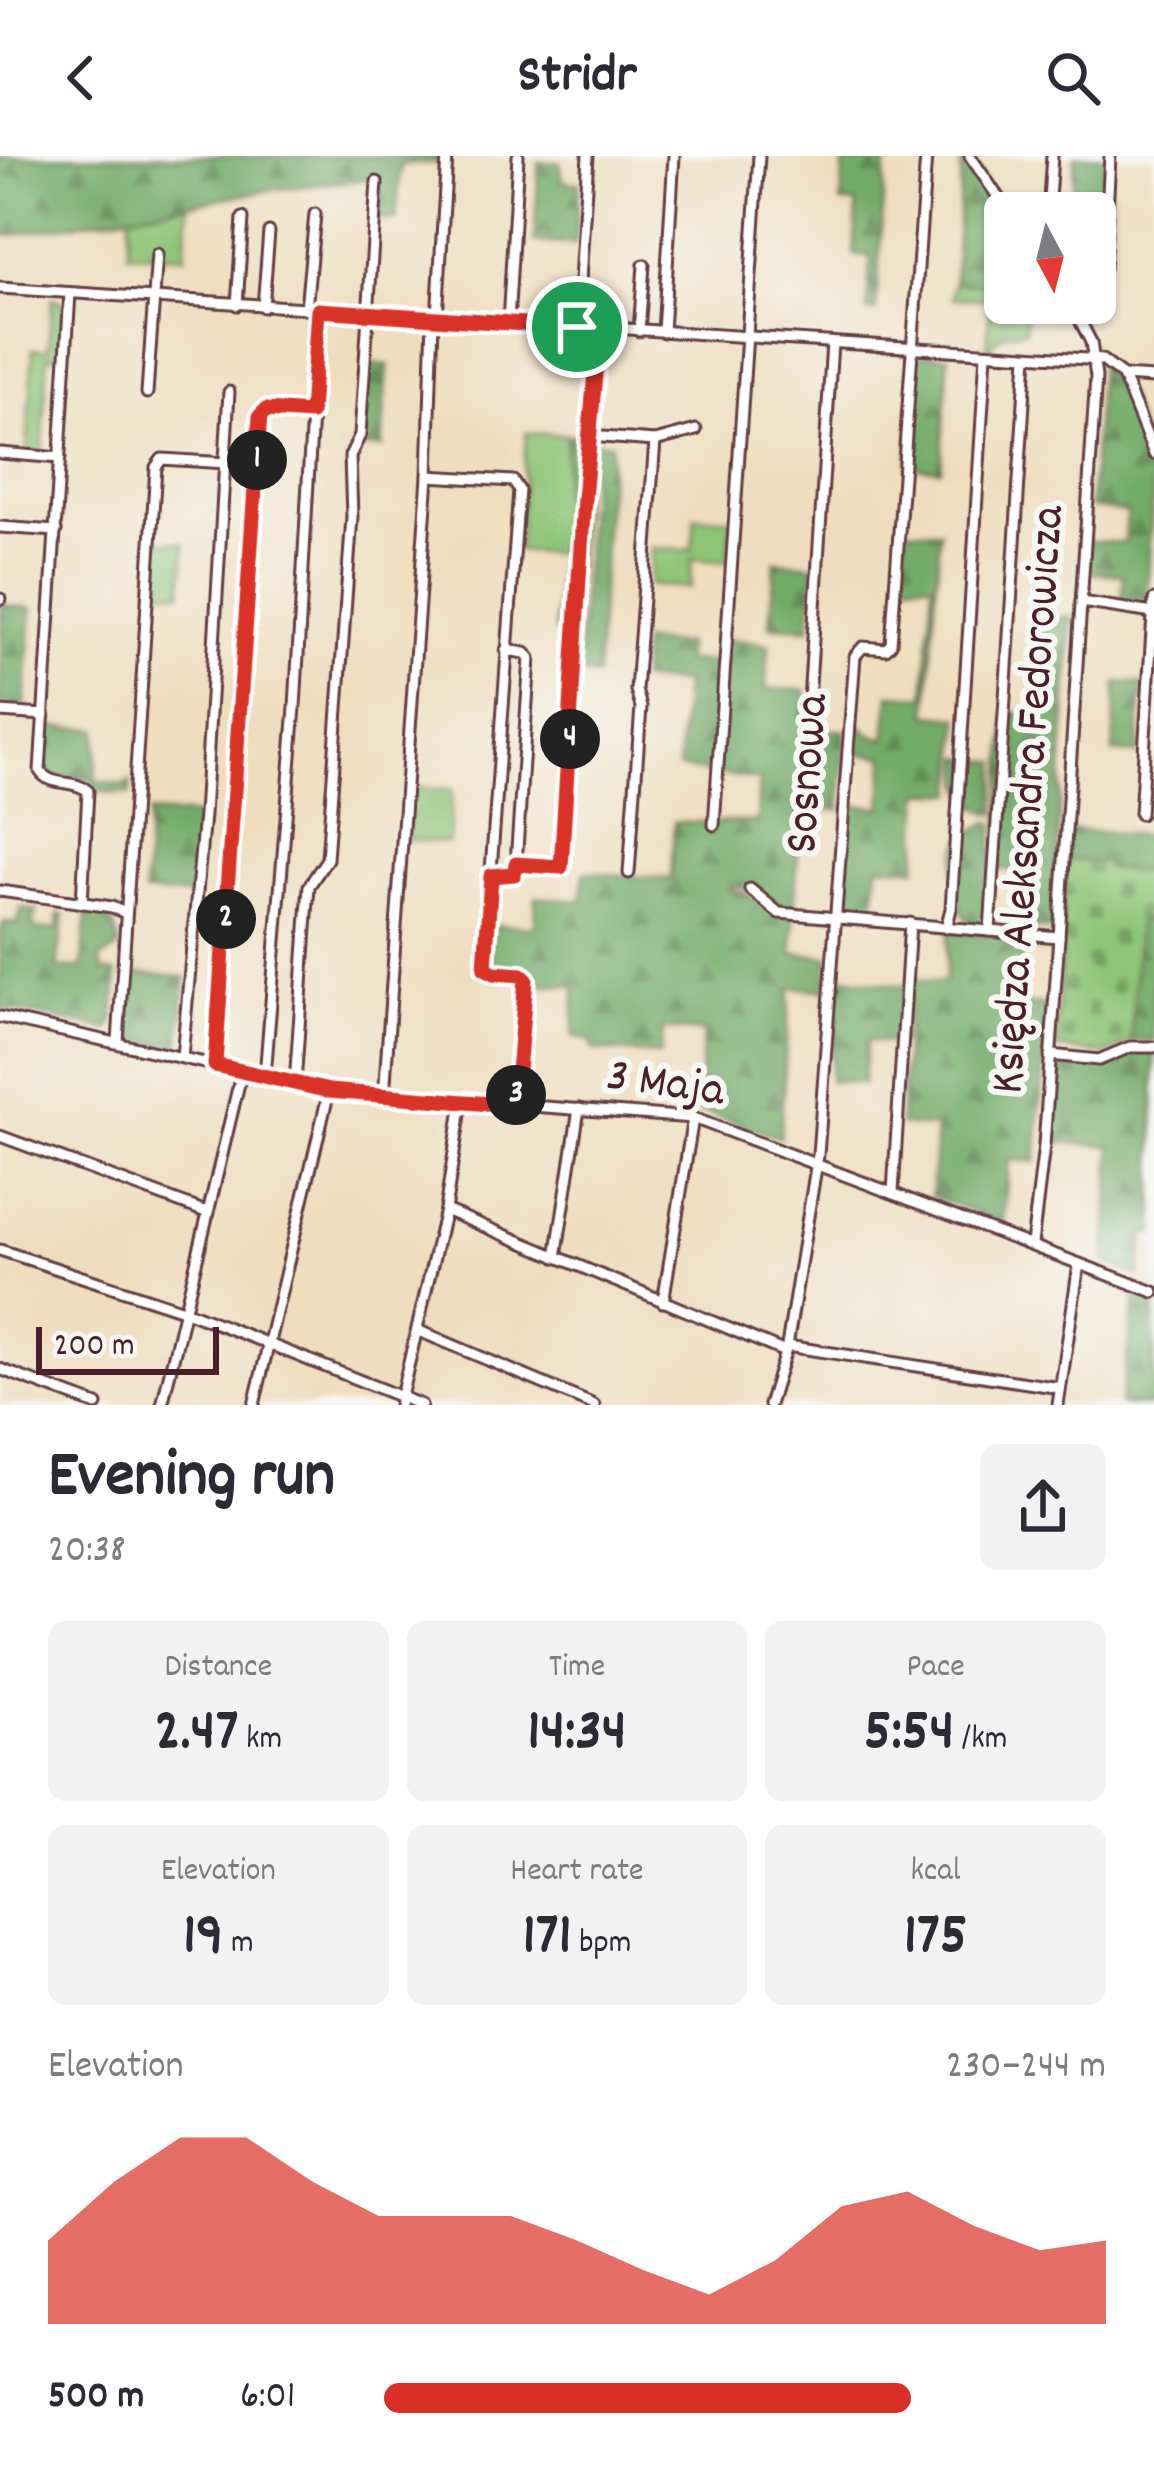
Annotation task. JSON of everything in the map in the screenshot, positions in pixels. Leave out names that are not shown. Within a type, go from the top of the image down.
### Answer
[{"type":"street","points":[[384,1096],[447,156]]},
{"type":"street","points":[[508,323],[518,156]]},
{"type":"street","points":[[577,327],[587,156]]},
{"type":"street","points":[[662,332],[674,156]]},
{"type":"street","points":[[714,825],[760,156]]},
{"type":"street","points":[[913,349],[926,156]]},
{"type":"street","points":[[970,156],[995,192]]},
{"type":"street","points":[[1049,192],[1052,156]]},
{"type":"street","points":[[1108,192],[1110,156]]},
{"type":"street","points":[[295,1084],[309,886],[327,859],[352,518],[350,457],[360,435],[377,182]]},
{"type":"street","points":[[265,1076],[295,707],[311,413],[315,214]]},
{"type":"street","points":[[237,305],[243,218]]},
{"type":"street","points":[[263,307],[269,232]]},
{"type":"street","points":[[147,393],[157,254]]},
{"type":"street","points":[[639,331],[644,265]]},
{"type":"street","points":[[0,288],[1108,362],[1123,376],[1154,454]]},
{"type":"street","points":[[70,293],[41,775],[82,786],[90,796],[82,903]]},
{"type":"street","points":[[1083,324],[1094,360]]},
{"type":"street","points":[[516,864],[561,867],[599,329]]},
{"type":"street","points":[[809,700],[832,344]]},
{"type":"street","name":"Sosnowa","points":[[769,1405],[786,1349],[817,1163],[855,656],[863,647],[886,649],[891,644],[913,349]]},
{"type":"street","points":[[946,928],[951,909],[986,353]]},
{"type":"street","points":[[990,931],[1027,356]]},
{"type":"street","name":"Księdza Aleksandra Fedorowicza","points":[[1032,1244],[1059,937],[1094,360]]},
{"type":"street","points":[[1123,376],[1154,378]]},
{"type":"street","points":[[182,1057],[204,814],[229,392]]},
{"type":"street","points":[[215,1065],[260,416],[266,410],[311,413]]},
{"type":"street","points":[[589,436],[655,441],[696,430]]},
{"type":"street","points":[[629,873],[640,706],[638,648],[655,441]]},
{"type":"street","points":[[0,453],[60,458]]},
{"type":"street","points":[[118,1042],[156,467],[162,459],[226,463]]},
{"type":"street","points":[[428,476],[517,484],[484,965],[494,973],[526,979],[515,1106]]},
{"type":"street","points":[[0,527],[56,531]]},
{"type":"street","points":[[1140,814],[1154,600]]},
{"type":"street","points":[[1081,602],[1153,613]]},
{"type":"street","points":[[491,876],[514,874],[516,864],[530,658],[506,650]]},
{"type":"street","points":[[0,712],[44,715]]},
{"type":"street","points":[[750,889],[779,913],[1059,937]]},
{"type":"street","points":[[0,891],[125,913]]},
{"type":"street","points":[[893,1192],[910,923]]},
{"type":"street","name":"3 Maja","points":[[0,1017],[329,1091],[692,1118],[1154,1292]]},
{"type":"street","points":[[1050,1055],[1100,1060],[1130,1047],[1154,1047]]},
{"type":"street","points":[[162,1405],[242,1071]]},
{"type":"street","points":[[254,1405],[329,1091]]},
{"type":"street","points":[[400,1401],[445,1210],[462,1102]]},
{"type":"street","points":[[556,1257],[579,1109]]},
{"type":"street","points":[[663,1302],[692,1118]]},
{"type":"street","points":[[0,1136],[209,1213]]},
{"type":"street","points":[[445,1210],[786,1349],[1060,1388]]},
{"type":"street","points":[[0,1250],[186,1311],[400,1401],[421,1405]]},
{"type":"street","points":[[1058,1405],[1079,1264]]},
{"type":"street","points":[[417,1330],[594,1405]]},
{"type":"street","points":[[0,1369],[97,1405]]},
{"type":"green space","points":[[0,156],[444,156],[444,162],[401,165],[396,220],[376,219],[375,178],[270,190],[0,235]]},
{"type":"green space","points":[[844,156],[886,156],[876,312],[867,311],[871,256],[854,255],[857,204],[841,203]]},
{"type":"green space","points":[[962,156],[967,156],[991,192],[984,192],[984,284],[954,282]]},
{"type":"green space","points":[[1075,156],[1106,156],[1104,192],[1072,192]]},
{"type":"green space","points":[[539,162],[560,163],[562,179],[579,182],[575,244],[534,242]]},
{"type":"green space","points":[[189,204],[185,256],[162,255],[162,248],[153,247],[151,254],[128,253],[130,214]]},
{"type":"green space","points":[[954,282],[984,284],[984,299],[952,298]]},
{"type":"green space","points":[[52,298],[67,304],[63,356],[48,356],[42,453],[27,451],[33,349],[48,350]]},
{"type":"green space","points":[[988,324],[1025,324],[1025,330],[1006,332],[993,342],[992,349],[987,348]]},
{"type":"green space","points":[[925,354],[949,356],[941,469],[908,467],[916,360]]},
{"type":"green space","points":[[369,363],[388,365],[382,448],[359,447]]},
{"type":"green space","points":[[1099,366],[1118,375],[1154,466],[1147,600],[1122,602],[1123,575],[1086,572],[1088,541],[1125,543],[1127,512],[1090,508]]},
{"type":"green space","points":[[526,433],[567,435],[559,554],[518,551]]},
{"type":"green space","points":[[567,435],[585,436],[573,633],[554,631]]},
{"type":"green space","points":[[595,441],[611,443],[596,676],[577,674]]},
{"type":"green space","points":[[695,517],[732,519],[729,562],[692,559],[690,588],[650,585],[652,548],[692,550]]},
{"type":"green space","points":[[904,529],[940,531],[928,714],[960,717],[955,793],[921,792],[917,868],[878,865],[874,912],[843,909],[848,805],[882,807],[885,756],[852,753],[855,722],[886,739],[890,694],[925,696],[933,583],[901,581]]},
{"type":"green space","points":[[154,541],[185,543],[182,592],[151,589]]},
{"type":"green space","points":[[775,561],[815,565],[810,628],[770,626]]},
{"type":"green space","points":[[2,602],[32,608],[25,707],[0,705]]},
{"type":"green space","points":[[1044,616],[1072,618],[1052,930],[1024,928],[1028,872],[997,869],[1007,713],[1038,714]]},
{"type":"green space","points":[[728,639],[769,645],[766,689],[806,690],[808,728],[846,731],[840,810],[801,808],[794,909],[749,889],[730,886],[775,912],[794,916],[793,953],[829,956],[826,990],[790,988],[780,1138],[698,1110],[703,1032],[663,1029],[660,1055],[593,1050],[592,1041],[573,1037],[575,986],[531,984],[532,970],[488,964],[491,925],[535,927],[536,897],[582,901],[584,872],[671,879],[674,822],[757,822],[759,780],[678,768],[684,683],[640,680],[642,642],[686,644],[685,661],[726,663]]},
{"type":"green space","points":[[1117,682],[1142,684],[1138,754],[1113,752]]},
{"type":"green space","points":[[47,727],[98,729],[95,781],[125,785],[130,781],[130,794],[94,791],[94,781],[48,775],[44,771]]},
{"type":"green space","points":[[962,757],[998,762],[995,814],[970,800],[962,777]]},
{"type":"green space","points":[[410,787],[452,790],[449,843],[406,840]]},
{"type":"green space","points":[[149,813],[199,816],[192,896],[144,893]]},
{"type":"green space","points":[[994,824],[987,927],[968,922],[963,914],[955,867],[964,838]]},
{"type":"green space","points":[[1069,830],[1154,836],[1154,872],[1066,860]]},
{"type":"green space","points":[[1066,860],[1154,872],[1154,921],[1138,921],[1131,1041],[1107,1055],[1056,1048]]},
{"type":"green space","points":[[21,908],[37,911],[32,923],[37,930],[57,929],[59,914],[64,915],[57,968],[82,968],[87,913],[111,922],[119,948],[99,960],[103,971],[117,973],[114,1021],[109,1029],[0,1008],[0,934],[4,922],[18,924]]},
{"type":"green space","points":[[1138,920],[1154,921],[1154,1042],[1131,1041]]},
{"type":"green space","points":[[949,931],[1047,939],[1053,949],[1023,948],[1019,998],[1024,998],[1024,1004],[1049,1006],[1036,1162],[1009,1160],[1004,1222],[931,1197],[936,1128],[900,1125],[910,980],[945,982]]},
{"type":"green space","points":[[129,973],[186,977],[180,1044],[175,1048],[125,1032]]},
{"type":"green space","points":[[837,976],[904,986],[901,1043],[867,1041],[863,1083],[830,1081]]},
{"type":"green space","points":[[1132,1050],[1154,1051],[1154,1234],[1146,1233],[1139,1276],[1106,1263],[1112,1146],[1050,1141],[1056,1064],[1108,1064]]},
{"type":"green space","points":[[1136,1297],[1154,1301],[1154,1405],[1120,1405]]},
{"type":"route","points":[[318,310],[577,327],[599,329],[561,867],[516,864],[514,874],[491,876],[485,968],[526,979],[515,1106],[329,1091],[215,1065],[261,413],[311,413],[318,310]]}]
